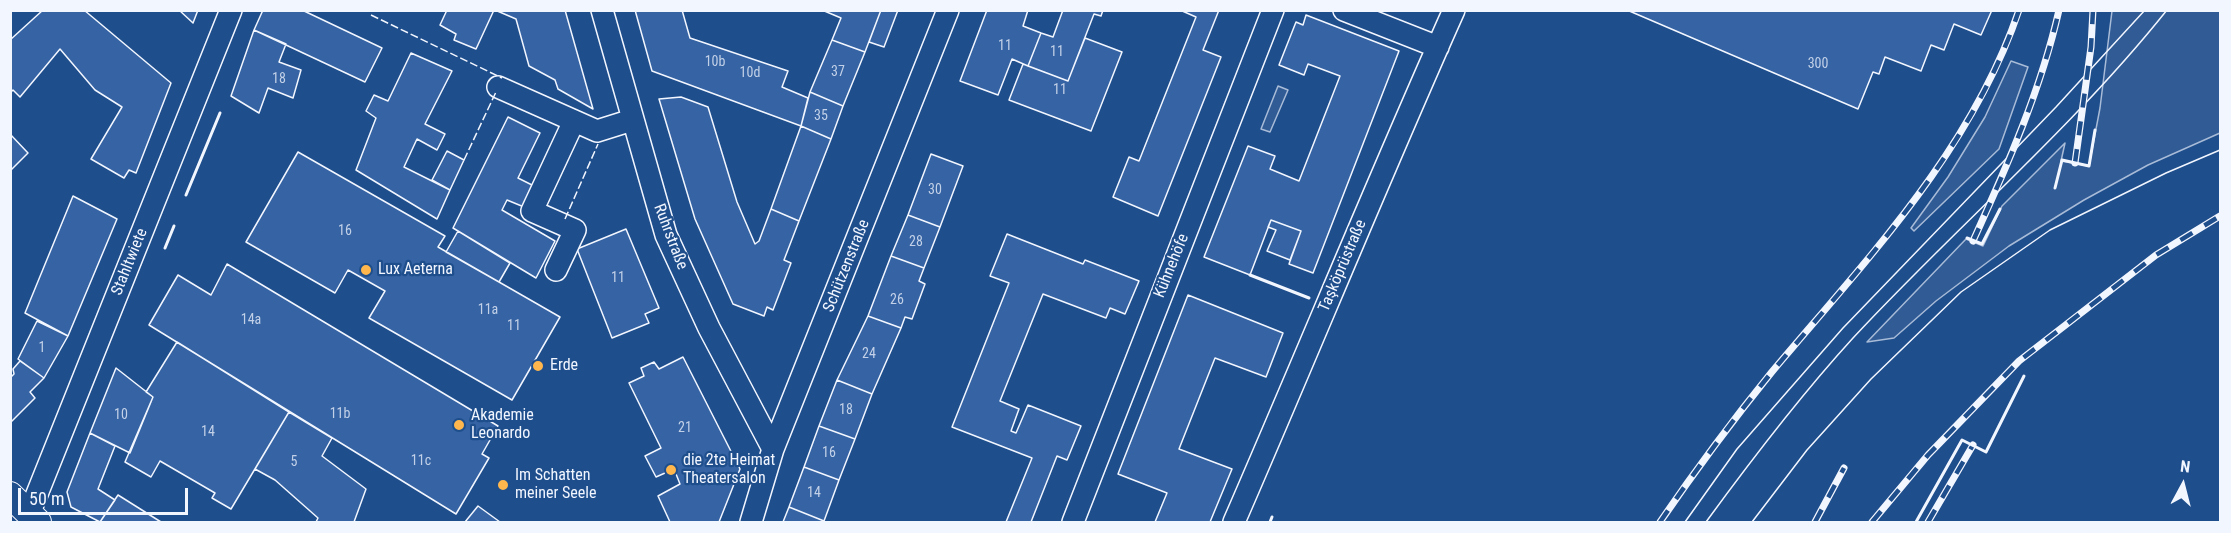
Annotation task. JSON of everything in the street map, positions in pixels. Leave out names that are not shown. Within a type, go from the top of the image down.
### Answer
[{"type":"street","name":"Stahltwiete","points":[[33,518],[231,10]]},
{"type":"street","name":"Ruhrstraße","points":[[602,10],[666,235],[709,328],[773,449]]},
{"type":"street","name":"Schützenstraße","points":[[751,522],[773,449],[948,10]]},
{"type":"street","name":"Kühnehöfe","points":[[1074,522],[1273,10]]},
{"type":"street","points":[[1344,10],[1438,47]]},
{"type":"street","name":"Taşköprüstraße","points":[[1234,522],[1314,337],[1329,296],[1454,10]]},
{"type":"street","points":[[498,87],[597,131],[632,120]]},
{"type":"street","points":[[556,270],[575,230],[532,210],[574,121]]},
{"type":"street","points":[[10,495],[33,518]]},
{"type":"shaded area","points":[[2112,11],[2220,11],[2220,133],[2148,165],[2084,200],[2009,246],[1936,301],[1894,338],[1867,342],[1966,239],[1983,246],[2002,206],[2065,143],[2061,161],[2089,166],[2100,108]]},
{"type":"shaded area","points":[[2011,61],[2028,67],[1999,149],[1914,231],[1911,228],[1948,177],[1985,117]]},
{"type":"shaded area","points":[[1278,86],[1288,90],[1270,132],[1261,129]]},
{"type":"building","points":[[43,10],[84,10],[171,83],[136,173],[129,170],[124,178],[91,159],[122,107],[95,90],[60,49],[20,97],[13,90],[10,93],[10,40]]},
{"type":"building","points":[[179,10],[198,10],[193,23]]},
{"type":"building","points":[[263,10],[302,10],[382,48],[365,82],[254,30]]},
{"type":"building","points":[[447,10],[494,10],[476,49],[454,40],[456,34],[440,25]]},
{"type":"building","points":[[495,10],[565,10],[593,109],[558,89],[555,80],[529,66],[516,19]]},
{"type":"building","points":[[635,10],[682,10],[690,38],[788,71],[782,87],[808,98],[801,126],[652,71]]},
{"type":"building","points":[[822,10],[881,10],[865,52],[832,40],[841,18]]},
{"type":"building","points":[[881,10],[898,10],[884,47],[869,42]]},
{"type":"building","points":[[987,10],[1028,10],[1023,26],[1041,33],[1028,66],[1012,59],[998,95],[960,81]]},
{"type":"building","points":[[1063,10],[1103,10],[1101,16],[1094,14],[1068,81],[1028,66],[1041,33],[1053,37]]},
{"type":"building","points":[[1180,10],[1219,10],[1203,50],[1221,57],[1158,216],[1113,197],[1129,157],[1139,161],[1196,17]]},
{"type":"building","points":[[1627,10],[1992,10],[1981,35],[1954,24],[1944,50],[1931,45],[1921,71],[1885,57],[1879,74],[1873,72],[1858,109]]},
{"type":"building","points":[[1306,15],[1399,51],[1313,273],[1289,264],[1301,231],[1271,220],[1250,275],[1204,257],[1248,146],[1275,156],[1270,169],[1299,181],[1340,76],[1308,64],[1304,75],[1279,65],[1296,22],[1303,25]]},
{"type":"building","points":[[254,30],[286,44],[279,62],[301,70],[293,98],[268,88],[259,113],[231,96]]},
{"type":"building","points":[[1085,38],[1122,52],[1091,131],[1009,100],[1023,64],[1068,81]]},
{"type":"building","points":[[832,40],[865,52],[843,106],[810,92]]},
{"type":"building","points":[[411,53],[452,71],[425,124],[445,134],[437,150],[417,139],[404,167],[450,190],[437,219],[356,170],[376,118],[366,111],[374,95],[388,101]]},
{"type":"building","points":[[810,92],[843,106],[831,139],[801,126]]},
{"type":"building","points":[[681,97],[708,107],[737,202],[755,244],[759,241],[771,209],[799,221],[784,260],[791,263],[773,310],[767,307],[764,316],[733,304],[695,219],[659,99]]},
{"type":"building","points":[[508,117],[540,133],[518,178],[534,186],[524,207],[507,200],[502,210],[555,241],[536,278],[453,228]]},
{"type":"building","points":[[801,126],[831,139],[799,221],[771,209]]},
{"type":"building","points":[[10,134],[28,153],[10,171]]},
{"type":"building","points":[[447,151],[464,160],[450,190],[432,180]]},
{"type":"building","points":[[298,152],[445,236],[438,247],[560,317],[512,400],[369,318],[385,291],[348,270],[335,293],[246,242]]},
{"type":"building","points":[[931,154],[963,166],[940,227],[908,215]]},
{"type":"building","points":[[73,196],[117,219],[68,336],[25,313]]},
{"type":"building","points":[[908,215],[940,227],[924,268],[891,256]]},
{"type":"building","points":[[1271,220],[1301,231],[1290,260],[1267,251],[1276,230],[1268,227]]},
{"type":"building","points":[[626,229],[659,308],[645,314],[649,323],[612,338],[577,249]]},
{"type":"building","points":[[458,231],[510,263],[499,282],[446,252]]},
{"type":"building","points":[[1007,234],[1083,264],[1085,260],[1139,281],[1125,314],[1110,308],[1106,318],[1043,294],[1000,401],[1019,409],[1011,431],[1016,433],[1028,405],[1081,426],[1067,460],[1057,456],[1031,522],[1006,522],[1032,458],[952,427],[1009,283],[990,276]]},
{"type":"building","points":[[891,256],[924,268],[919,281],[925,284],[912,319],[905,317],[901,328],[868,316]]},
{"type":"building","points":[[227,264],[498,426],[482,454],[489,458],[456,514],[149,325],[178,275],[211,295]]},
{"type":"building","points":[[1188,295],[1283,333],[1266,377],[1215,358],[1179,449],[1232,469],[1210,522],[1155,522],[1167,493],[1118,474]]},
{"type":"building","points":[[868,316],[901,328],[872,394],[837,380]]},
{"type":"building","points":[[37,321],[68,336],[44,378],[18,359]]},
{"type":"building","points":[[177,342],[289,412],[231,509],[212,498],[215,493],[160,461],[151,477],[125,462],[153,397],[146,392]]},
{"type":"building","points":[[683,357],[740,469],[719,522],[670,522],[658,496],[680,484],[674,469],[656,477],[645,456],[661,448],[629,383],[644,376],[641,368],[654,362],[659,369]]},
{"type":"building","points":[[20,361],[44,378],[30,392],[35,398],[10,423],[10,378],[14,374],[13,369]]},
{"type":"building","points":[[116,368],[153,397],[130,453],[90,433]]},
{"type":"building","points":[[837,380],[872,394],[855,439],[819,426]]},
{"type":"building","points":[[289,412],[332,438],[322,456],[366,489],[354,522],[316,522],[318,518],[275,480],[255,469]]},
{"type":"building","points":[[819,426],[855,439],[839,480],[804,467]]},
{"type":"building","points":[[90,433],[115,446],[98,489],[115,500],[100,522],[71,507],[67,492]]},
{"type":"building","points":[[804,467],[839,480],[824,521],[789,507]]},
{"type":"building","points":[[118,495],[161,522],[100,522]]},
{"type":"building","points":[[478,506],[500,522],[465,522]]},
{"type":"building","points":[[789,507],[824,521],[783,522]]},
{"type":"tram line","points":[[1685,522],[1737,449],[1843,328],[2056,107],[2145,10]]},
{"type":"tram line","points":[[1706,522],[1777,428],[1853,338],[2053,137],[2130,54],[2167,10]]},
{"type":"tram line","points":[[1752,522],[1807,450],[1871,379],[1961,292],[2050,230],[2166,173],[2220,150]]},
{"type":"railway","points":[[1660,522],[1742,409],[1878,246],[1944,158],[1973,111],[1998,62],[2019,10]]},
{"type":"railway","points":[[1973,241],[2033,98],[2059,10]]},
{"type":"railway","points":[[2075,163],[2091,47],[2093,10]]},
{"type":"railway","points":[[1872,522],[1928,455],[2019,361],[2156,255],[2220,216]]},
{"type":"railway","points":[[1928,522],[1973,445]]},
{"type":"railway","points":[[1815,522],[1844,468]]},
{"type":"fence","points":[[371,15],[502,78]]},
{"type":"fence","points":[[464,160],[496,92]]},
{"type":"fence","points":[[565,219],[598,144]]},
{"type":"wall","points":[[186,195],[220,113]]},
{"type":"wall","points":[[2055,188],[2062,160],[2089,166],[2095,130]]},
{"type":"wall","points":[[1967,238],[1982,244],[2000,209]]},
{"type":"wall","points":[[165,248],[174,226]]},
{"type":"wall","points":[[1250,275],[1309,298]]},
{"type":"wall","points":[[1916,522],[1962,440],[1986,452],[2024,376]]},
{"type":"wall","points":[[1270,522],[1272,517]]},
{"type":"place","name":"Lux Aeterna","points":[[366,270]]},
{"type":"place","name":"Erde","points":[[538,366]]},
{"type":"place","name":"Akademie Leonardo","points":[[459,425]]},
{"type":"place","name":"die 2te Heimat Theatersalon","points":[[671,470]]},
{"type":"place","name":"Im Schatten meiner Seele","points":[[503,485]]}]
